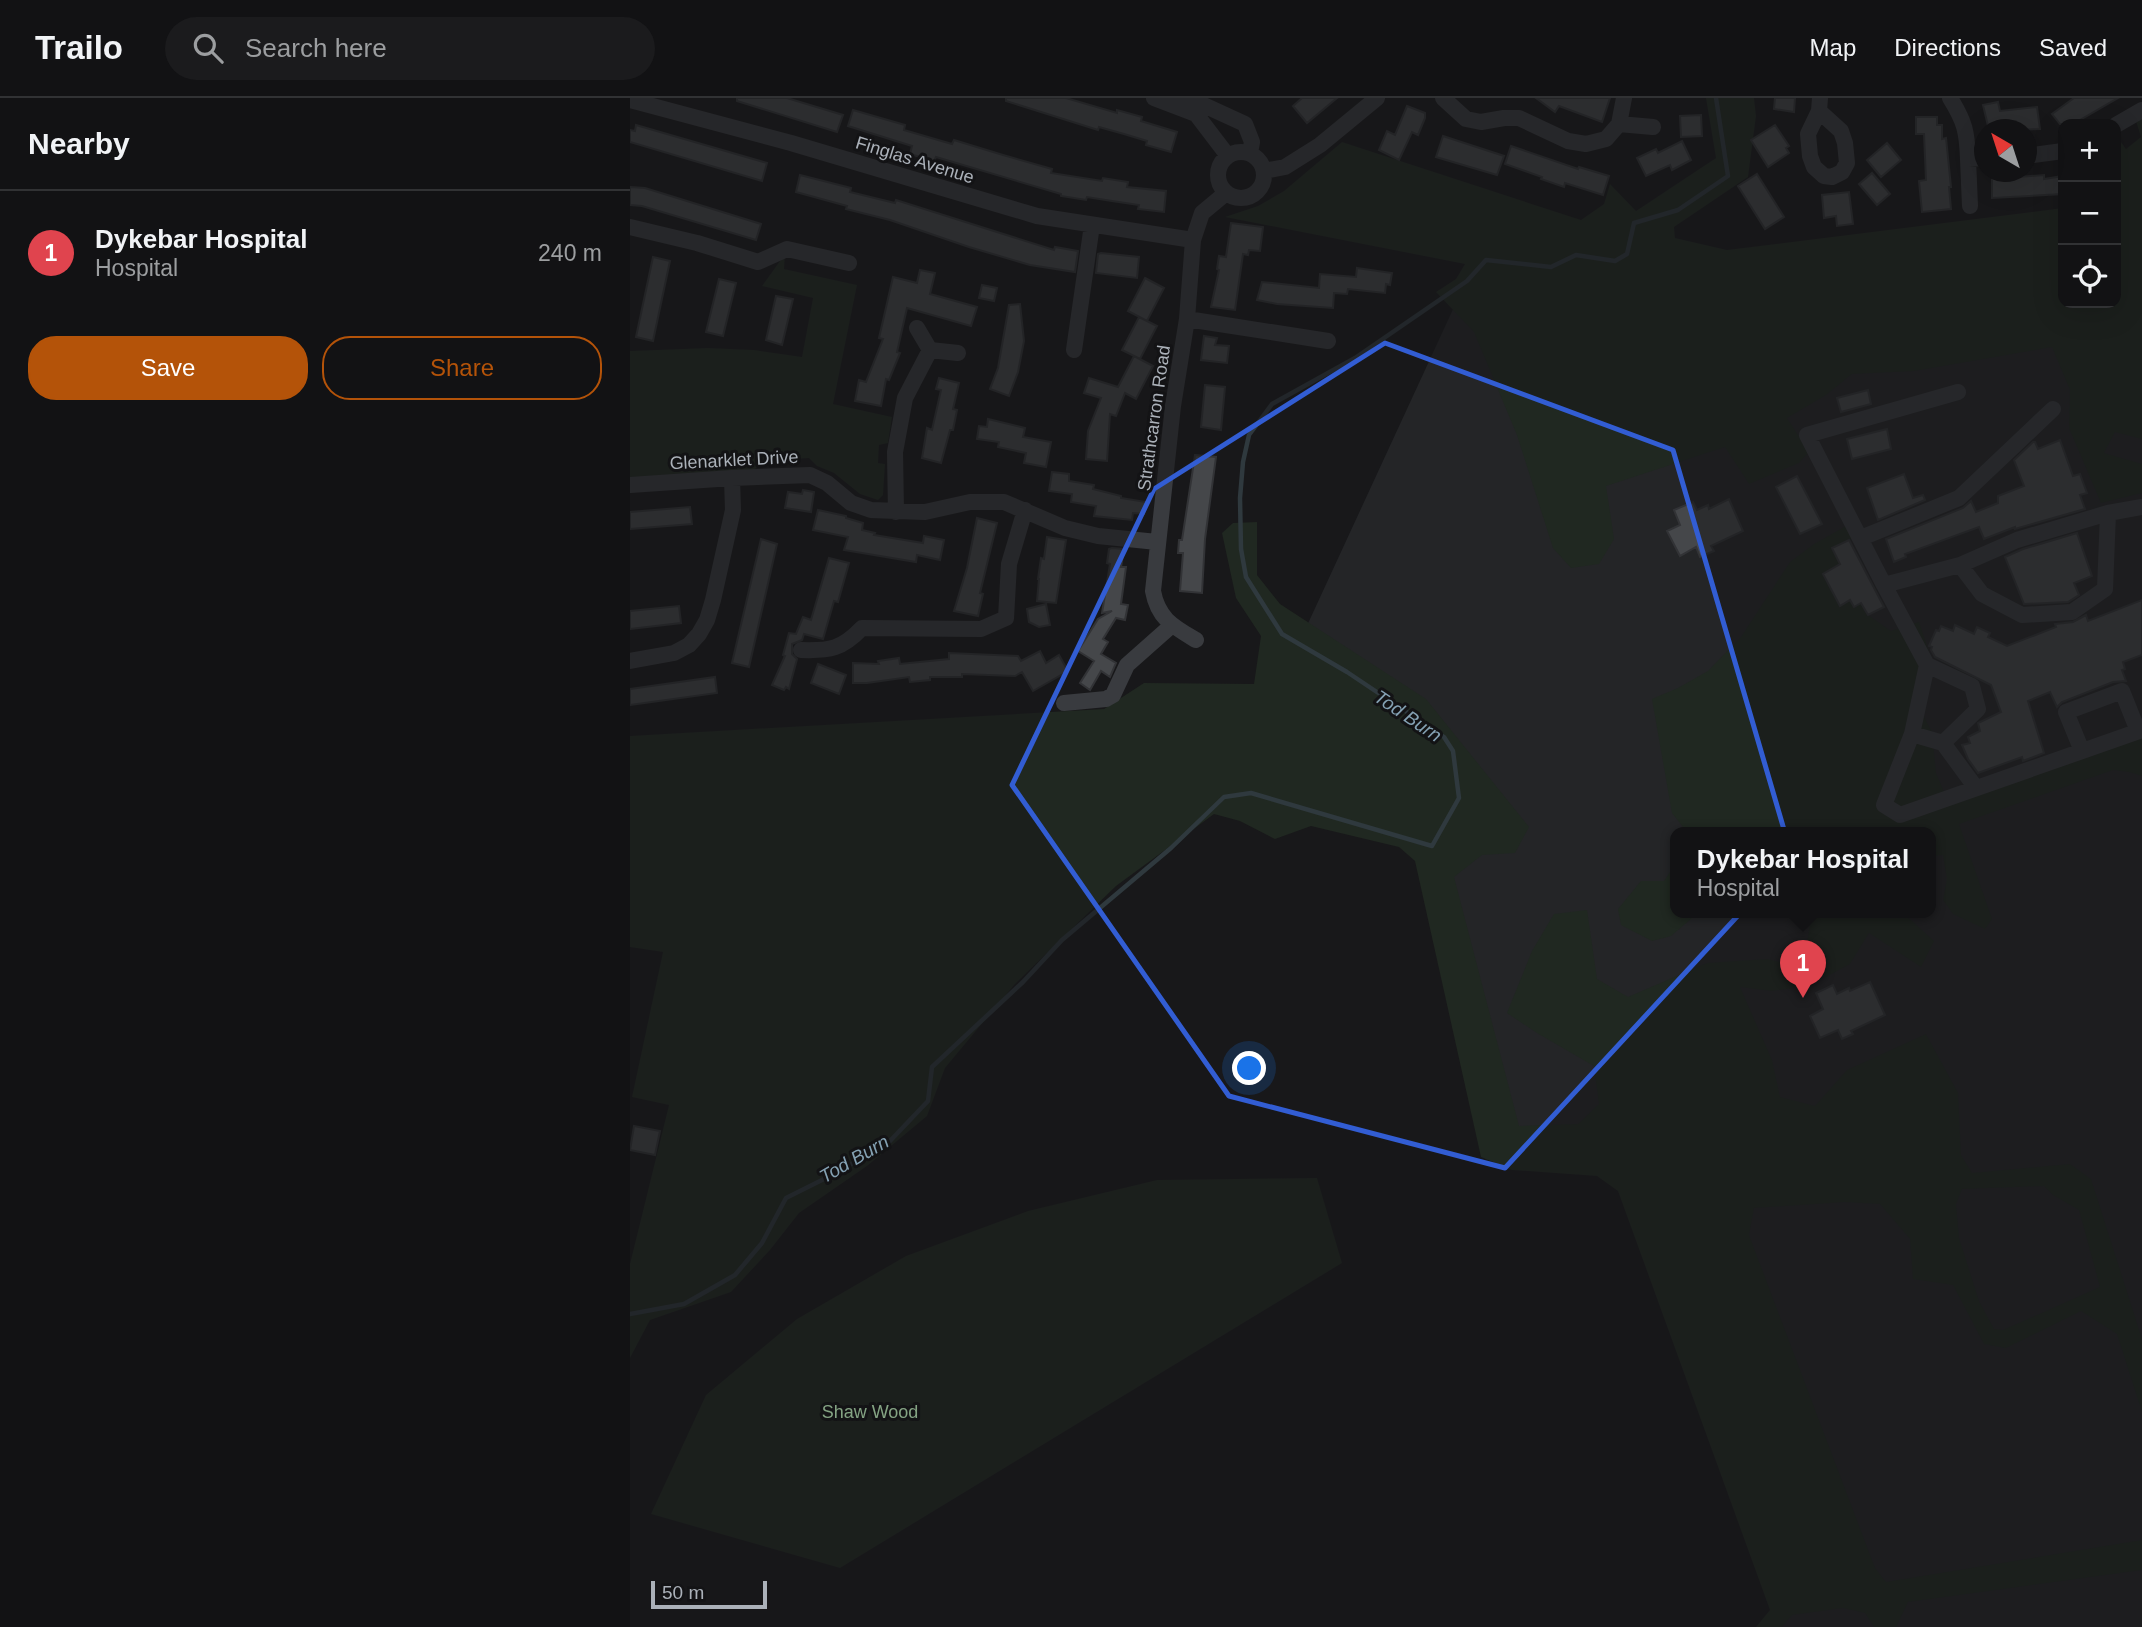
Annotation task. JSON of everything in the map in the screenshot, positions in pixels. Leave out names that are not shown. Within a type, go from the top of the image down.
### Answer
[{"type":"street","points":[[1154,98],[1196,114],[1227,156]]},
{"type":"street","points":[[1264,171],[1285,167],[1320,145],[1377,98]]},
{"type":"street","points":[[1444,98],[1466,119],[1481,122],[1519,118],[1568,141],[1586,144],[1606,139],[1619,124],[1624,98]]},
{"type":"street","points":[[1950,98],[1958,111],[1974,153]]},
{"type":"street","name":"Finglas Avenue","points":[[630,100],[791,143],[1037,216],[1193,240]]},
{"type":"street","points":[[1177,106],[1197,102],[1245,124],[1252,142],[1250,153]]},
{"type":"street","points":[[2121,122],[2142,110]]},
{"type":"street","points":[[1619,124],[1653,127]]},
{"type":"street","points":[[1238,152],[1250,153],[1257,158],[1264,171],[1261,187],[1250,197],[1236,198],[1221,187],[1218,169],[1227,156],[1238,152]]},
{"type":"street","points":[[2037,155],[2058,152]]},
{"type":"street","points":[[1970,206],[1974,175]]},
{"type":"street","name":"Strathcarron Road","points":[[1171,626],[1155,601],[1153,591],[1173,406],[1187,319],[1193,240],[1202,213],[1226,193]]},
{"type":"street","points":[[1074,350],[1092,225]]},
{"type":"street","points":[[630,227],[697,243],[758,262],[787,249],[849,262]]},
{"type":"street","points":[[1187,319],[1328,341]]},
{"type":"street","points":[[917,328],[930,350]]},
{"type":"street","points":[[930,350],[958,353]]},
{"type":"street","points":[[896,513],[895,452],[905,398],[930,350]]},
{"type":"street","points":[[1943,743],[1978,709],[1972,685],[1927,665],[1807,435],[1958,392]]},
{"type":"street","points":[[1861,538],[1959,498],[2053,409]]},
{"type":"street","name":"Glenarklet Drive","points":[[630,485],[810,475],[827,482],[851,503],[871,510],[925,512],[970,502],[1004,502],[1065,528],[1098,536],[1157,542]]},
{"type":"street","points":[[630,661],[674,653],[689,645],[707,620],[733,510],[732,478]]},
{"type":"street","points":[[1884,585],[1960,565],[2017,540],[2108,513],[2142,507]]},
{"type":"street","points":[[802,650],[826,651],[838,648],[851,640],[862,628],[981,629],[1006,618],[1009,564],[1025,510]]},
{"type":"street","points":[[1960,565],[1982,594],[2022,615],[2072,612],[2105,589],[2108,513]]},
{"type":"street","points":[[1063,703],[1106,699],[1113,695],[1127,665],[1171,626],[1196,640]]},
{"type":"street","points":[[1927,665],[1912,734],[1884,805],[1900,815],[2140,731],[2122,691],[2066,712],[2082,751]]},
{"type":"street","points":[[1912,734],[1943,743],[1976,788]]},
{"type":"highlighted area","points":[[1385,343],[1673,450],[1792,857],[1505,1168],[1229,1096],[1012,785],[1154,489]]},
{"type":"shaded area","points":[[2142,217],[2142,1627],[1772,1627],[1787,1609],[1637,1147],[1504,1145],[1425,850],[1232,788],[1461,292],[2058,302],[2058,308],[2121,308],[2121,286]]},
{"type":"green space","points":[[1706,98],[1754,98],[1756,116],[1748,177],[1674,227],[1675,238],[1727,250],[2058,209],[2058,308],[2121,308],[2121,142],[2126,149],[2141,137],[2136,121],[2142,118],[2142,439],[2115,432],[2104,453],[2142,464],[2142,493],[2101,503],[2069,428],[2070,390],[2052,347],[1914,371],[1852,374],[1826,395],[1787,418],[1809,452],[1799,463],[1749,484],[1725,447],[1606,486],[1614,539],[1599,564],[1571,568],[1553,548],[1517,435],[1474,332],[1436,292],[1456,279],[1465,264],[1225,217],[1258,206],[1284,191],[1342,142],[1581,220],[1604,204],[1610,184],[1636,211],[1716,158]]},
{"type":"green space","points":[[785,254],[784,269],[857,285],[833,404],[892,417],[888,443],[879,445],[878,463],[885,464],[883,495],[878,500],[860,494],[834,473],[817,466],[809,458],[763,461],[753,471],[630,480],[630,351],[708,348],[754,350],[802,357],[813,298],[762,286]]},
{"type":"green space","points":[[1257,522],[1257,575],[1280,604],[1426,699],[1529,827],[1515,853],[1482,855],[1454,877],[1519,1126],[1578,1124],[1599,1104],[1594,1066],[1507,1013],[1532,951],[1554,914],[1587,910],[1597,979],[1628,997],[1707,963],[1767,959],[1807,969],[1814,985],[1772,991],[1740,987],[1772,1060],[1780,1097],[1815,1106],[1847,1070],[1926,1034],[1958,1093],[1961,1155],[1972,1173],[2070,1164],[2091,1179],[2142,1339],[2142,1412],[2117,1334],[2081,1311],[2006,1348],[1984,1344],[1953,1285],[1913,1279],[1910,1239],[1880,1204],[1845,1202],[1754,1208],[1749,1235],[1875,1568],[1886,1582],[2142,1540],[2142,1570],[1908,1602],[1896,1627],[1874,1627],[1865,1613],[1843,1608],[1792,1615],[1782,1627],[1756,1627],[1770,1610],[1618,1191],[1597,1176],[1512,1170],[1481,1157],[1415,861],[1399,847],[1311,826],[1275,839],[1240,821],[1214,814],[1116,886],[1015,984],[945,1068],[927,1116],[867,1166],[799,1213],[770,1250],[731,1292],[650,1320],[630,1358],[630,1264],[669,1105],[632,1097],[663,952],[630,947],[630,736],[1104,709],[1144,683],[1254,684],[1261,636],[1236,598],[1222,533],[1233,523]],"holes":[[[2044,1186],[2053,1195],[2079,1210],[2100,1287],[2003,1330],[1994,1329],[1979,1301],[1959,1238],[1956,1204],[1962,1189]]]},
{"type":"green space","points":[[1846,526],[1852,538],[1832,549],[1840,564],[1823,575],[1840,606],[1850,600],[1854,607],[1861,603],[1868,615],[1891,631],[1919,622],[1931,658],[1923,715],[1932,732],[1936,773],[1944,792],[2142,738],[2142,776],[2113,770],[1959,824],[1992,919],[1985,929],[1953,914],[1943,900],[1947,879],[1943,855],[1936,856],[1936,827],[1683,827],[1672,813],[1652,699],[1708,671],[1741,637],[1790,562],[1814,544]]},
{"type":"green space","points":[[1670,872],[1670,918],[1692,918],[1671,936],[1652,941],[1621,925],[1618,909],[1641,881],[1664,881]]},
{"type":"green space","points":[[1811,918],[1909,918],[1934,941],[1921,967],[1869,933],[1850,964],[1826,977],[1805,960]]},
{"type":"green space","name":"Shaw Wood","points":[[1317,1178],[1342,1263],[840,1568],[651,1514],[706,1395],[797,1319],[906,1256],[1028,1211],[1157,1180]]},
{"type":"building","points":[[737,98],[787,98],[843,115],[837,132],[737,101]]},
{"type":"building","points":[[1006,98],[1066,98],[1117,113],[1117,110],[1142,117],[1141,121],[1177,132],[1171,152],[1146,145],[1147,141],[1099,127],[1098,130],[1006,101]]},
{"type":"building","points":[[1302,98],[1337,98],[1307,123],[1293,106]]},
{"type":"building","points":[[1536,98],[1610,98],[1602,122],[1559,106],[1555,112]]},
{"type":"building","points":[[1775,98],[1795,98],[1794,112],[1774,109]]},
{"type":"building","points":[[2074,98],[2118,98],[2082,119],[2058,119],[2058,122],[2052,114]]},
{"type":"building","points":[[1998,102],[2000,111],[2037,107],[2040,129],[2037,129],[2037,119],[1986,119],[1983,105]]},
{"type":"building","points":[[1407,106],[1425,113],[1425,118],[1418,135],[1412,132],[1399,160],[1379,150],[1387,131],[1395,135]]},
{"type":"building","points":[[853,110],[905,125],[904,130],[952,144],[954,140],[1052,169],[1051,173],[1102,181],[1103,178],[1128,182],[1127,187],[1166,191],[1164,212],[1138,209],[1139,205],[1061,196],[936,157],[934,161],[910,154],[912,146],[848,126]]},
{"type":"building","points":[[1701,115],[1702,136],[1681,137],[1680,116]]},
{"type":"building","points":[[1916,117],[1937,117],[1937,125],[1942,125],[1942,139],[1946,138],[1951,209],[1922,212],[1919,181],[1926,180],[1924,134],[1916,134]]},
{"type":"building","points":[[636,125],[767,163],[762,181],[630,142],[630,130],[635,131]]},
{"type":"building","points":[[1775,125],[1789,146],[1786,148],[1789,153],[1768,167],[1751,140]]},
{"type":"building","points":[[1443,136],[1504,156],[1497,175],[1436,157]]},
{"type":"building","points":[[1682,141],[1691,160],[1672,170],[1670,165],[1646,176],[1637,158],[1656,149],[1658,153]]},
{"type":"building","points":[[1887,143],[1901,160],[1881,177],[1867,160]]},
{"type":"building","points":[[1511,146],[1578,169],[1579,167],[1609,176],[1603,195],[1565,183],[1564,187],[1505,164]]},
{"type":"building","points":[[1872,173],[1890,194],[1877,205],[1859,184]]},
{"type":"building","points":[[1757,174],[1784,217],[1765,229],[1738,186]]},
{"type":"building","points":[[800,175],[851,188],[850,192],[895,203],[896,200],[1054,250],[1055,247],[1078,251],[1075,272],[1030,265],[796,192]]},
{"type":"building","points":[[2044,175],[2044,179],[2058,177],[2058,194],[1992,198],[1992,182],[2037,182],[2037,176]]},
{"type":"building","points":[[630,187],[645,188],[761,224],[756,240],[642,206],[630,205]]},
{"type":"building","points":[[1849,192],[1853,224],[1837,226],[1836,216],[1824,218],[1822,195]]},
{"type":"building","points":[[1231,223],[1263,227],[1260,251],[1249,250],[1248,255],[1243,254],[1235,310],[1211,307],[1219,270],[1219,256],[1226,257]]},
{"type":"building","points":[[1098,254],[1139,257],[1137,278],[1096,273]]},
{"type":"building","points":[[653,257],[670,261],[653,341],[636,337]]},
{"type":"building","points":[[1357,268],[1392,273],[1385,293],[1348,289],[1347,294],[1334,293],[1333,308],[1257,300],[1262,282],[1319,288],[1320,274],[1356,277]]},
{"type":"building","points":[[920,270],[935,273],[930,294],[977,307],[971,326],[907,308],[897,352],[900,353],[889,380],[886,379],[881,406],[855,401],[859,380],[866,382],[883,339],[879,338],[893,277],[917,283]]},
{"type":"building","points":[[1145,278],[1164,288],[1147,321],[1128,311]]},
{"type":"building","points":[[719,279],[736,283],[723,336],[706,332]]},
{"type":"building","points":[[982,285],[997,288],[994,301],[979,298]]},
{"type":"building","points":[[776,296],[793,299],[782,345],[766,340]]},
{"type":"building","points":[[1020,304],[1024,341],[1018,372],[1009,396],[990,389],[998,368],[1009,305]]},
{"type":"building","points":[[1139,317],[1157,326],[1140,359],[1122,350]]},
{"type":"building","points":[[1204,336],[1217,338],[1215,345],[1229,346],[1227,363],[1201,360]]},
{"type":"building","points":[[1134,356],[1153,366],[1136,399],[1125,393],[1116,416],[1110,414],[1107,461],[1086,459],[1088,431],[1101,398],[1084,393],[1089,378],[1118,387]]},
{"type":"building","points":[[939,378],[959,383],[953,409],[957,410],[953,430],[950,430],[941,463],[922,458],[927,428],[932,430],[941,390],[936,389]]},
{"type":"building","points":[[1205,385],[1225,387],[1221,430],[1201,427]]},
{"type":"building","points":[[1868,390],[1871,404],[1841,412],[1837,398]]},
{"type":"building","points":[[988,419],[1025,428],[1023,437],[1051,442],[1046,467],[1024,463],[1026,453],[998,447],[999,442],[977,439],[979,426],[987,427]]},
{"type":"building","points":[[1887,429],[1891,449],[1852,459],[1847,439]]},
{"type":"building","points":[[2060,440],[2073,476],[2080,474],[2087,493],[2080,495],[2085,509],[2015,527],[1984,539],[1979,527],[1905,554],[1906,557],[1894,562],[1886,539],[1963,508],[1971,501],[1976,512],[1998,503],[1998,496],[2024,486],[2014,460],[2033,442],[2038,449]]},
{"type":"building","points":[[1195,455],[1216,457],[1205,539],[1202,593],[1180,591],[1183,553],[1178,553]]},
{"type":"building","points":[[1052,472],[1069,474],[1069,481],[1094,485],[1093,489],[1121,498],[1146,502],[1144,514],[1133,513],[1132,520],[1094,516],[1096,506],[1071,502],[1072,494],[1049,491]]},
{"type":"building","points":[[1904,474],[1913,498],[1923,495],[1925,500],[1878,520],[1867,488]]},
{"type":"building","points":[[1797,476],[1822,524],[1800,534],[1776,487]]},
{"type":"building","points":[[803,490],[814,492],[811,512],[785,508],[788,492],[802,494]]},
{"type":"building","points":[[1729,499],[1743,531],[1711,546],[1714,551],[1700,557],[1696,547],[1680,556],[1667,531],[1680,525],[1674,510],[1693,502],[1697,510],[1708,505],[1709,509]]},
{"type":"building","points":[[690,507],[692,524],[630,529],[630,512]]},
{"type":"building","points":[[818,510],[863,523],[862,530],[875,533],[874,535],[923,543],[924,536],[944,540],[940,560],[917,555],[916,562],[844,550],[848,537],[813,530]]},
{"type":"building","points":[[977,518],[997,523],[980,593],[983,594],[978,616],[954,611],[967,568]]},
{"type":"building","points":[[2077,533],[2092,576],[2074,583],[2079,595],[2068,602],[2024,604],[2005,557]]},
{"type":"building","points":[[1047,537],[1066,540],[1056,603],[1037,601],[1041,558],[1044,559]]},
{"type":"building","points":[[761,539],[777,544],[749,667],[732,663]]},
{"type":"building","points":[[1849,540],[1884,607],[1868,615],[1861,603],[1854,607],[1850,600],[1840,606],[1823,574],[1840,564],[1832,548]]},
{"type":"building","points":[[1109,549],[1124,549],[1121,567],[1126,567],[1121,604],[1128,605],[1125,620],[1116,618],[1103,639],[1108,642],[1101,654],[1116,663],[1110,677],[1101,671],[1090,690],[1080,683],[1094,661],[1078,651],[1098,619],[1112,611],[1102,613],[1110,564],[1107,563]]},
{"type":"building","points":[[829,558],[849,563],[838,602],[834,601],[823,639],[804,634],[802,640],[792,644],[792,654],[797,659],[789,689],[786,687],[784,690],[772,685],[785,656],[783,655],[789,633],[796,634],[803,617],[811,620]]},
{"type":"building","points":[[2142,600],[2142,655],[2123,662],[2125,669],[2122,670],[2126,681],[2113,682],[2062,702],[2057,707],[2050,692],[2028,701],[2044,753],[2023,761],[2022,757],[1978,773],[1962,745],[1970,743],[1968,737],[1980,731],[1978,723],[2001,712],[1991,685],[1935,657],[1932,647],[1929,646],[1936,630],[1939,631],[1941,626],[1953,631],[1955,625],[1974,634],[1977,627],[1990,633],[1988,637],[2007,646],[2056,627],[2055,624],[2073,622],[2086,615],[2088,621]]},
{"type":"building","points":[[1046,604],[1050,625],[1039,627],[1029,622],[1027,609]]},
{"type":"building","points":[[679,606],[681,623],[630,629],[630,611]]},
{"type":"building","points":[[1040,651],[1046,663],[1059,655],[1068,671],[1033,691],[1022,672],[1015,676],[962,674],[962,677],[930,677],[930,680],[910,682],[909,677],[853,683],[853,663],[879,664],[878,661],[899,658],[900,664],[949,659],[949,653],[1018,656],[1021,661]]},
{"type":"building","points":[[818,664],[846,675],[839,694],[811,683]]},
{"type":"building","points":[[715,677],[717,693],[630,705],[630,689]]},
{"type":"building","points":[[1870,982],[1885,1015],[1851,1031],[1853,1034],[1842,1039],[1838,1030],[1820,1038],[1810,1016],[1823,1009],[1816,993],[1833,985],[1837,994]]},
{"type":"building","points":[[634,1126],[660,1131],[655,1155],[630,1150]]},
{"type":"waterway","name":"Tod Burn","points":[[630,1314],[684,1304],[735,1275],[762,1243],[786,1198],[836,1173],[890,1141],[928,1101],[932,1067],[1023,982],[1062,940],[1171,848],[1224,797],[1251,793],[1432,846],[1459,798],[1453,751],[1444,737],[1347,672],[1282,634],[1246,577],[1241,549],[1240,498],[1243,462],[1249,435],[1272,404],[1355,358],[1467,281],[1486,260],[1551,267],[1576,255],[1615,261],[1627,254],[1634,223],[1678,210],[1728,176],[1716,98]]},
{"type":"place","name":"Dykebar Hospital","points":[[1803,998]]}]
